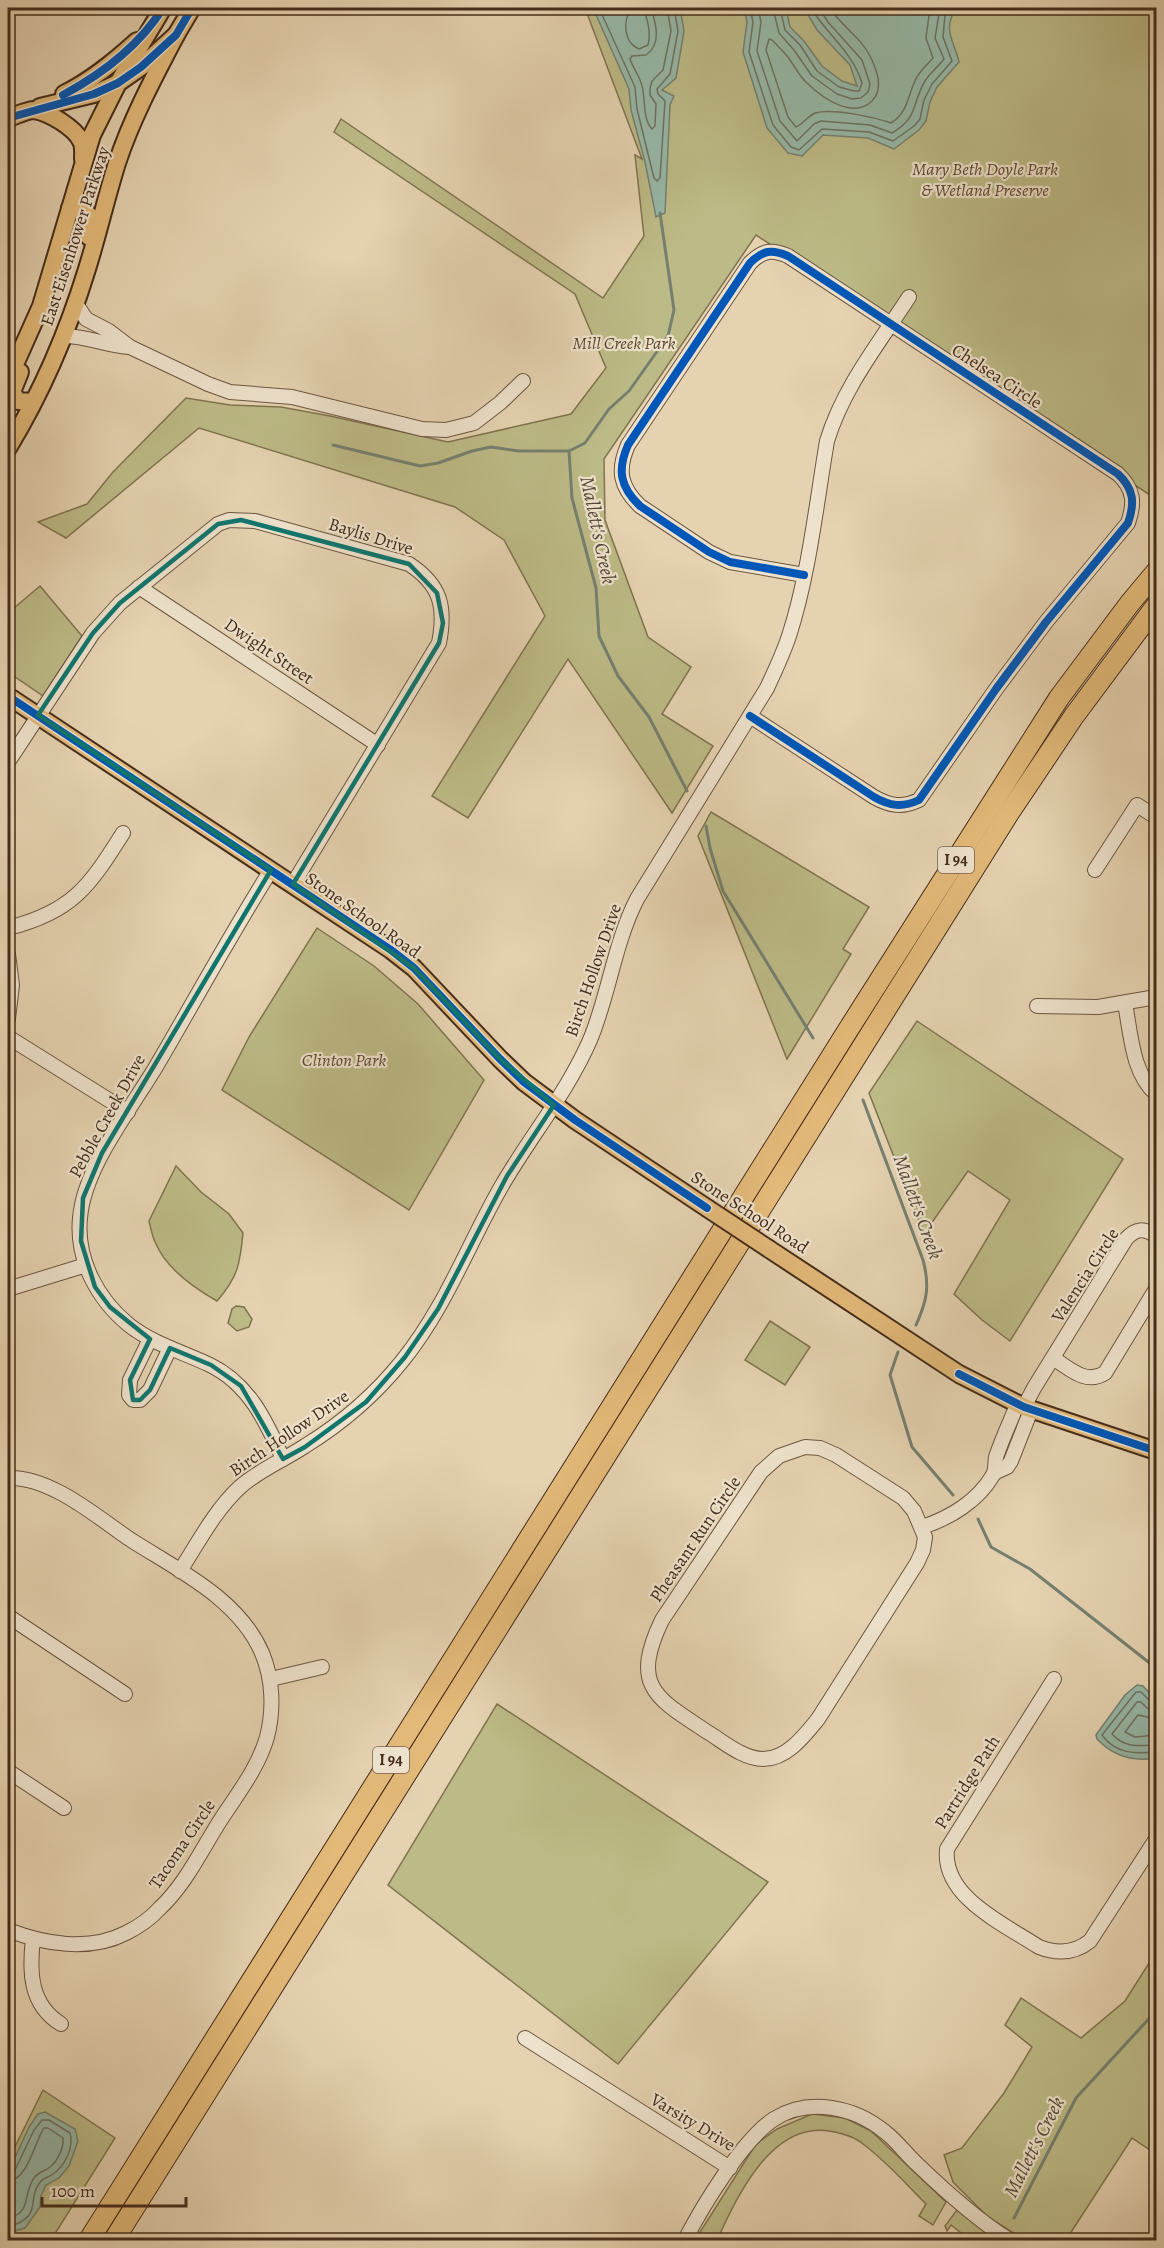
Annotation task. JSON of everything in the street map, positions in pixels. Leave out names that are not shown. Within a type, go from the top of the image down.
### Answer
[{"type":"highway","name":"I 94","points":[[89,2241],[848,1030],[1059,698],[1156,572]]},
{"type":"highway","name":"I 94","points":[[114,2241],[1010,813],[1074,716],[1156,606]]},
{"type":"main road","points":[[37,109],[87,82],[117,59],[151,27],[163,8]]},
{"type":"main road","points":[[8,118],[94,94],[118,83],[141,67],[176,35],[192,8]]},
{"type":"main road","name":"East Eisenhower Parkway","points":[[8,381],[30,334],[50,278],[92,135],[118,83],[151,27]]},
{"type":"main road","name":"East Eisenhower Parkway","points":[[8,448],[64,336],[88,267],[117,163],[135,116],[176,35]]},
{"type":"main road","points":[[37,109],[75,133],[83,144],[83,162]]},
{"type":"main road","points":[[70,208],[91,216],[93,222],[86,251],[88,267]]},
{"type":"main road","points":[[30,334],[28,354],[12,392],[18,401],[33,402]]},
{"type":"main road","name":"Stone School Road","points":[[8,696],[293,884],[414,968],[500,1059],[554,1105],[959,1374],[1024,1407],[1156,1451]]},
{"type":"street","name":"Chelsea Circle","points":[[750,716],[873,798],[895,806],[908,806],[919,800],[1046,622],[1128,523],[1132,511],[1131,491],[1127,482],[1118,474],[788,256],[775,250],[759,254],[738,280],[628,445],[622,458],[621,474],[630,496],[640,506],[702,547],[730,562],[804,575]]},
{"type":"street","name":"Birch Hollow Drive","points":[[180,1571],[213,1519],[233,1494],[255,1475],[353,1414],[405,1358],[438,1310],[481,1222],[507,1176],[573,1076],[601,1011],[622,936],[636,899],[767,688],[780,660],[794,618],[804,575],[832,423],[852,385],[909,297]]},
{"type":"street","points":[[76,304],[86,319],[109,331],[130,347],[230,392],[292,397],[422,429],[446,430],[474,423],[500,404],[523,381]]},
{"type":"street","points":[[64,336],[79,336],[109,345],[130,347]]},
{"type":"street","name":"Baylis Drive","points":[[8,762],[99,625],[120,603],[208,531],[229,520],[255,521],[410,564],[426,577],[437,593],[443,623],[439,643],[293,884]]},
{"type":"street","name":"Dwight Street","points":[[140,587],[378,745]]},
{"type":"street","points":[[1095,870],[1137,805],[1156,817]]},
{"type":"street","points":[[8,928],[52,914],[72,901],[88,886],[123,833]]},
{"type":"street","name":"Pebble Creek Drive","points":[[272,870],[229,938],[102,1153],[83,1198],[80,1219],[81,1241],[86,1265],[95,1287],[110,1307],[150,1339],[211,1365],[241,1386],[262,1415],[283,1459]]},
{"type":"street","points":[[8,954],[12,985],[8,1019]]},
{"type":"street","points":[[1037,1006],[1098,1007],[1156,997]]},
{"type":"street","points":[[1125,1004],[1136,1062],[1142,1076],[1156,1094]]},
{"type":"street","points":[[8,1037],[128,1112]]},
{"type":"street","name":"Valencia Circle","points":[[922,1527],[938,1522],[959,1510],[980,1493],[994,1473],[1007,1467],[1011,1461],[1024,1407],[1126,1239],[1136,1231],[1143,1230],[1156,1236]]},
{"type":"street","points":[[8,1289],[86,1265]]},
{"type":"street","points":[[1053,1358],[1085,1378],[1099,1377],[1105,1373],[1156,1289]]},
{"type":"street","points":[[150,1339],[130,1380],[129,1395],[133,1400],[140,1400],[150,1390],[170,1348]]},
{"type":"street","name":"Pheasant Run Circle","points":[[805,1447],[820,1448],[837,1455],[903,1498],[914,1511],[922,1527],[925,1537],[917,1563],[818,1719],[800,1742],[786,1751],[764,1759],[738,1752],[666,1705],[656,1693],[650,1680],[648,1660],[651,1644],[662,1620],[761,1472],[779,1456],[805,1447]]},
{"type":"street","name":"Tacoma Circle","points":[[8,1478],[30,1480],[63,1495],[180,1571],[226,1604],[251,1630],[263,1654],[271,1679],[271,1717],[266,1740],[252,1770],[177,1889],[159,1909],[125,1934],[101,1942],[67,1945],[33,1939],[8,1930]]},
{"type":"street","points":[[8,1616],[124,1694]]},
{"type":"street","points":[[271,1679],[322,1667]]},
{"type":"street","name":"Partridge Path","points":[[1054,1679],[947,1849],[946,1860],[951,1877],[959,1891],[970,1901],[1039,1947],[1049,1951],[1081,1948],[1090,1941],[1156,1839]]},
{"type":"street","points":[[8,1771],[64,1808]]},
{"type":"street","points":[[33,1939],[31,1960],[33,1983],[38,2000],[49,2016],[61,2024]]},
{"type":"street","name":"Varsity Drive","points":[[525,2038],[730,2168],[751,2139],[774,2118],[799,2110],[828,2107],[848,2110],[862,2116],[885,2132],[956,2201],[1009,2241]]},
{"type":"street","points":[[685,2241],[730,2168]]},
{"type":"highlighted area","points":[[241,520],[409,564],[437,593],[443,623],[439,643],[293,884],[414,968],[500,1059],[554,1105],[507,1176],[438,1309],[405,1357],[366,1402],[305,1447],[283,1459],[241,1386],[211,1365],[170,1348],[150,1390],[140,1400],[133,1400],[130,1380],[150,1339],[110,1307],[95,1287],[81,1241],[83,1198],[102,1153],[271,870],[38,715],[93,633],[120,603],[218,524]]},
{"type":"green space","name":"Mary Beth Doyle Park & Wetland Preserve","points":[[585,8],[1156,8],[1156,499],[756,235],[604,459],[605,520],[648,637],[691,667],[662,714],[713,746],[672,813],[568,659],[468,818],[432,796],[545,616],[504,540],[455,507],[199,428],[66,538],[38,522],[87,504],[113,472],[186,398],[230,405],[281,407],[448,442],[571,414],[606,368],[575,294],[334,132],[341,119],[603,298],[644,236],[635,155],[642,159]]},
{"type":"green space","points":[[40,586],[82,636],[43,696],[8,672],[8,613]]},
{"type":"green space","points":[[711,812],[869,907],[843,949],[851,954],[787,1059],[698,836]]},
{"type":"green space","name":"Clinton Park","points":[[317,928],[374,966],[418,1004],[484,1080],[409,1210],[222,1090],[249,1037]]},
{"type":"green space","points":[[917,1021],[1123,1159],[1010,1341],[982,1320],[954,1294],[1010,1200],[968,1171],[924,1234],[869,1093]]},
{"type":"green space","points":[[176,1166],[201,1192],[229,1214],[243,1233],[237,1270],[230,1285],[217,1301],[190,1284],[174,1270],[161,1253],[153,1235],[149,1221]]},
{"type":"green space","points":[[236,1306],[244,1307],[252,1319],[249,1327],[237,1331],[228,1323],[232,1309]]},
{"type":"green space","points":[[770,1321],[810,1347],[785,1385],[745,1360]]},
{"type":"green space","points":[[497,1704],[768,1882],[618,2064],[388,1885]]},
{"type":"green space","points":[[1156,1952],[1156,2154],[1132,2138],[1066,2240],[1025,2240],[988,2217],[953,2182],[944,2155],[962,2148],[1004,2093],[1032,2047],[1005,2025],[1021,1998],[1081,2038],[1125,2001]]},
{"type":"green space","points":[[43,2090],[115,2138],[51,2240],[8,2240],[8,2161]]},
{"type":"green space","points":[[812,2114],[845,2118],[871,2131],[946,2202],[933,2225],[919,2216],[926,2204],[888,2165],[859,2141],[847,2135],[829,2131],[808,2131],[790,2138],[773,2150],[759,2166],[746,2184],[717,2240],[695,2240],[756,2144],[777,2129]]},
{"type":"green space","points":[[957,2210],[996,2240],[970,2240],[951,2225],[947,2231],[945,2226]]},
{"type":"water","points":[[593,8],[680,8],[684,31],[676,78],[662,90],[674,96],[670,105],[665,213],[656,217],[645,162],[631,110],[629,89]]},
{"type":"water","points":[[744,8],[786,8],[790,27],[804,41],[822,66],[842,81],[857,86],[850,65],[817,30],[804,8],[956,8],[949,29],[959,62],[937,87],[930,102],[926,121],[919,130],[894,149],[868,138],[823,135],[802,156],[788,153],[767,128],[743,52],[747,22]]},
{"type":"water","points":[[1137,1685],[1143,1686],[1156,1700],[1156,1758],[1124,1757],[1110,1750],[1097,1739],[1096,1735],[1125,1695]]},
{"type":"water","points":[[45,2112],[75,2129],[78,2141],[69,2166],[59,2178],[46,2185],[41,2196],[40,2207],[25,2228],[8,2233],[8,2173],[29,2127],[38,2114]]},
{"type":"waterway","name":"Mallett's Creek","points":[[333,445],[420,466],[491,447],[519,451],[569,451],[585,443],[609,409],[629,391],[668,336],[674,310],[660,213]]},
{"type":"waterway","name":"Mallett's Creek","points":[[569,451],[572,498],[596,588],[599,636],[618,676],[649,717],[687,791]]},
{"type":"waterway","name":"Mallett's Creek","points":[[706,826],[723,891],[813,1038]]},
{"type":"waterway","name":"Mallett's Creek","points":[[863,1100],[923,1260],[926,1293],[916,1325]]},
{"type":"waterway","name":"Mallett's Creek","points":[[898,1352],[890,1375],[912,1447],[953,1495]]},
{"type":"waterway","name":"Mallett's Creek","points":[[978,1519],[991,1547],[1030,1569],[1156,1668]]},
{"type":"waterway","name":"Mallett's Creek","points":[[1014,2218],[1076,2098],[1156,2011]]},
{"type":"cycle path","points":[[63,95],[92,78],[119,58],[143,35],[163,8]]},
{"type":"cycle path","points":[[8,118],[94,94],[118,83],[141,67],[176,35],[192,8]]},
{"type":"cycle path","points":[[750,716],[880,800],[902,805],[919,800],[1046,622],[1128,523],[1132,509],[1132,497],[1127,485],[1118,474],[788,256],[768,252],[759,255],[750,263],[628,445],[622,462],[622,478],[628,492],[640,506],[709,552],[730,562],[804,575]]},
{"type":"cycle path","points":[[8,696],[391,950],[414,968],[524,1082],[575,1120],[707,1208]]},
{"type":"cycle path","points":[[959,1374],[1024,1407],[1156,1451]]},
{"type":"park label","name":"Mill Creek Park","points":[[624,343]]}]
